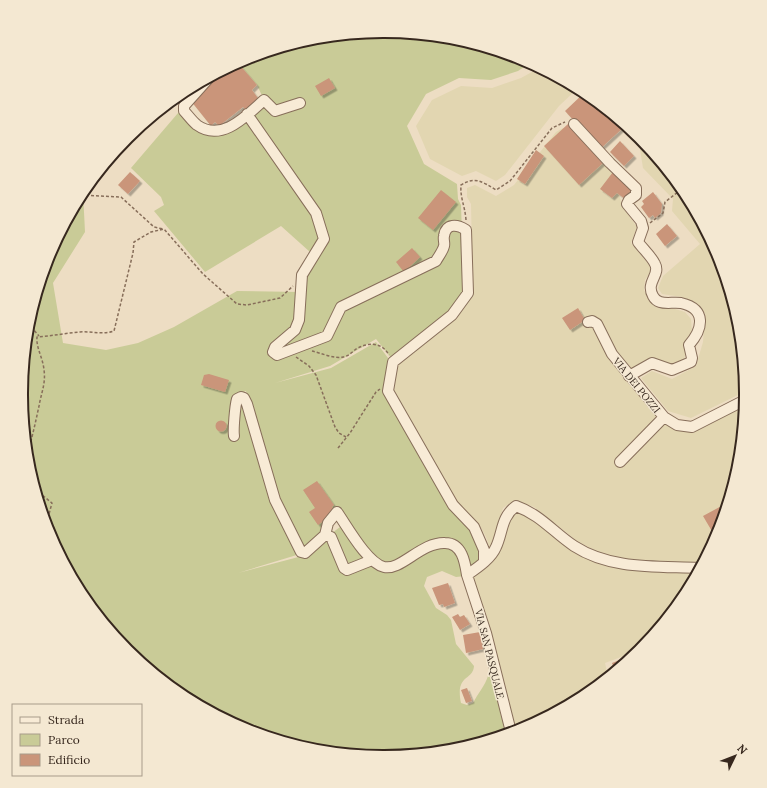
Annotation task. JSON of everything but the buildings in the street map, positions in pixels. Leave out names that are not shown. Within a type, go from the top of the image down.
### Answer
[{"type":"street","points":[[197,91],[184,106],[184,111],[196,124],[202,127],[221,131],[236,124],[264,100],[275,111],[300,103]]},
{"type":"street","points":[[248,114],[316,213],[324,239],[302,275],[299,320],[294,330],[275,347],[273,352],[277,355],[327,336],[341,307],[436,261],[444,246],[444,236],[447,229],[453,225],[458,225],[466,230],[468,293],[452,315],[393,362],[388,390],[453,505],[478,533],[484,550],[484,562]]},
{"type":"street","points":[[574,124],[610,163],[636,188],[636,195],[629,200],[627,204],[641,221],[643,228],[638,242],[655,264],[657,272],[651,282],[650,289],[652,294],[660,302],[681,303],[690,306],[699,315],[701,321],[700,329],[689,345],[692,358],[691,362],[672,370],[652,363],[629,376]]},
{"type":"street","name":"VIA DEI POZZI","points":[[588,322],[592,321],[600,328],[612,354],[629,376],[664,417],[677,425],[692,426],[739,403]]},
{"type":"street","points":[[234,436],[232,428],[236,421],[234,407],[237,399],[241,397],[244,398],[247,404],[275,500],[301,552],[305,553],[325,535],[328,523],[337,512],[372,560],[347,570],[344,568],[331,537],[325,535]]},
{"type":"street","points":[[620,462],[664,417]]},
{"type":"street","points":[[467,575],[484,562],[496,548],[508,512],[516,506],[531,512],[574,546],[598,558],[617,564],[693,568]]},
{"type":"street","name":"VIA SAN PASQUALE","points":[[372,560],[384,568],[394,567],[435,542],[448,543],[456,546],[461,553],[486,633],[510,726]]},
{"type":"path","points":[[466,230],[465,206],[461,199],[461,185],[468,180],[476,179],[496,190],[510,181],[552,128],[562,122],[574,124]]},
{"type":"path","points":[[643,228],[663,213],[665,202],[677,193]]},
{"type":"path","points":[[89,195],[121,196],[154,227],[164,229],[203,274],[236,304],[247,305],[280,298],[296,284],[301,284]]},
{"type":"path","points":[[39,336],[58,336],[81,332],[109,333],[114,331],[133,253],[134,242],[151,232],[164,229]]},
{"type":"path","points":[[34,330],[39,336]]},
{"type":"path","points":[[31,441],[37,420],[39,405],[44,391],[44,370],[36,342],[37,337],[39,336]]},
{"type":"path","points":[[292,350],[342,358],[357,349],[374,343],[381,345],[393,362]]},
{"type":"path","points":[[292,350],[316,375],[335,428],[339,433],[346,437]]},
{"type":"path","points":[[338,448],[376,392],[389,385]]},
{"type":"path","points":[[43,496],[52,503],[49,514]]},
{"type":"shaded area","points":[[533,71],[573,93],[559,106],[505,175],[496,181],[476,171],[462,176],[430,159],[416,126],[432,100],[461,86],[492,88],[521,78]]},
{"type":"shaded area","points":[[563,128],[571,129],[615,176],[622,206],[637,227],[631,243],[650,266],[651,271],[645,280],[644,290],[651,302],[658,308],[672,308],[685,312],[691,319],[692,331],[683,363],[680,361],[671,364],[651,357],[621,375],[661,422],[692,433],[738,409],[736,440],[727,486],[712,530],[696,563],[618,559],[600,553],[577,541],[534,507],[515,500],[503,508],[490,549],[479,524],[457,502],[394,390],[398,365],[456,319],[473,295],[471,204],[467,197],[467,188],[475,185],[496,196],[514,185],[556,132]]},
{"type":"shaded area","points":[[640,148],[666,178],[679,196],[702,237],[720,280],[732,325],[736,348],[739,394],[691,418],[668,411],[641,378],[652,371],[672,379],[696,366],[703,342],[705,313],[682,297],[662,294],[658,288],[663,276],[700,244],[672,211],[673,199],[643,168]]},
{"type":"shaded area","points":[[516,509],[596,561],[692,570],[679,592],[651,628],[623,656],[605,663],[607,670],[581,690],[561,702],[541,713],[513,725],[487,617],[472,577]]},
{"type":"green space","points":[[360,39],[407,39],[453,45],[498,57],[523,67],[518,71],[491,80],[459,78],[426,94],[407,126],[424,164],[457,184],[458,199],[461,205],[464,293],[449,315],[392,359],[376,339],[330,366],[275,383],[331,368],[376,342],[391,362],[386,391],[451,506],[473,528],[483,550],[482,561],[468,572],[466,562],[459,548],[451,542],[438,541],[423,546],[397,564],[384,565],[371,556],[358,541],[337,510],[326,522],[323,534],[305,551],[302,551],[277,500],[246,391],[241,393],[273,501],[300,554],[238,573],[306,555],[326,537],[329,538],[342,569],[347,572],[371,563],[385,569],[395,569],[429,548],[444,544],[450,546],[455,550],[459,557],[465,576],[456,577],[442,571],[427,577],[424,586],[436,608],[447,615],[451,620],[456,644],[474,666],[471,674],[465,679],[460,687],[461,703],[467,705],[473,703],[488,676],[493,675],[501,716],[505,728],[498,731],[453,743],[407,749],[360,749],[314,743],[291,737],[269,731],[226,713],[186,690],[167,676],[132,645],[116,628],[88,592],[55,530],[40,486],[31,440],[28,394],[31,348],[40,302],[47,280],[65,237],[84,203],[85,232],[53,283],[63,343],[106,350],[138,343],[174,327],[237,291],[301,292],[302,275],[310,252],[281,226],[205,272],[154,211],[164,205],[161,197],[131,168],[184,106],[185,111],[196,124],[214,129],[230,127],[264,100],[257,85],[242,68],[269,57],[314,45]]},
{"type":"green space","points":[[344,524],[366,556],[350,566],[332,533]]}]
